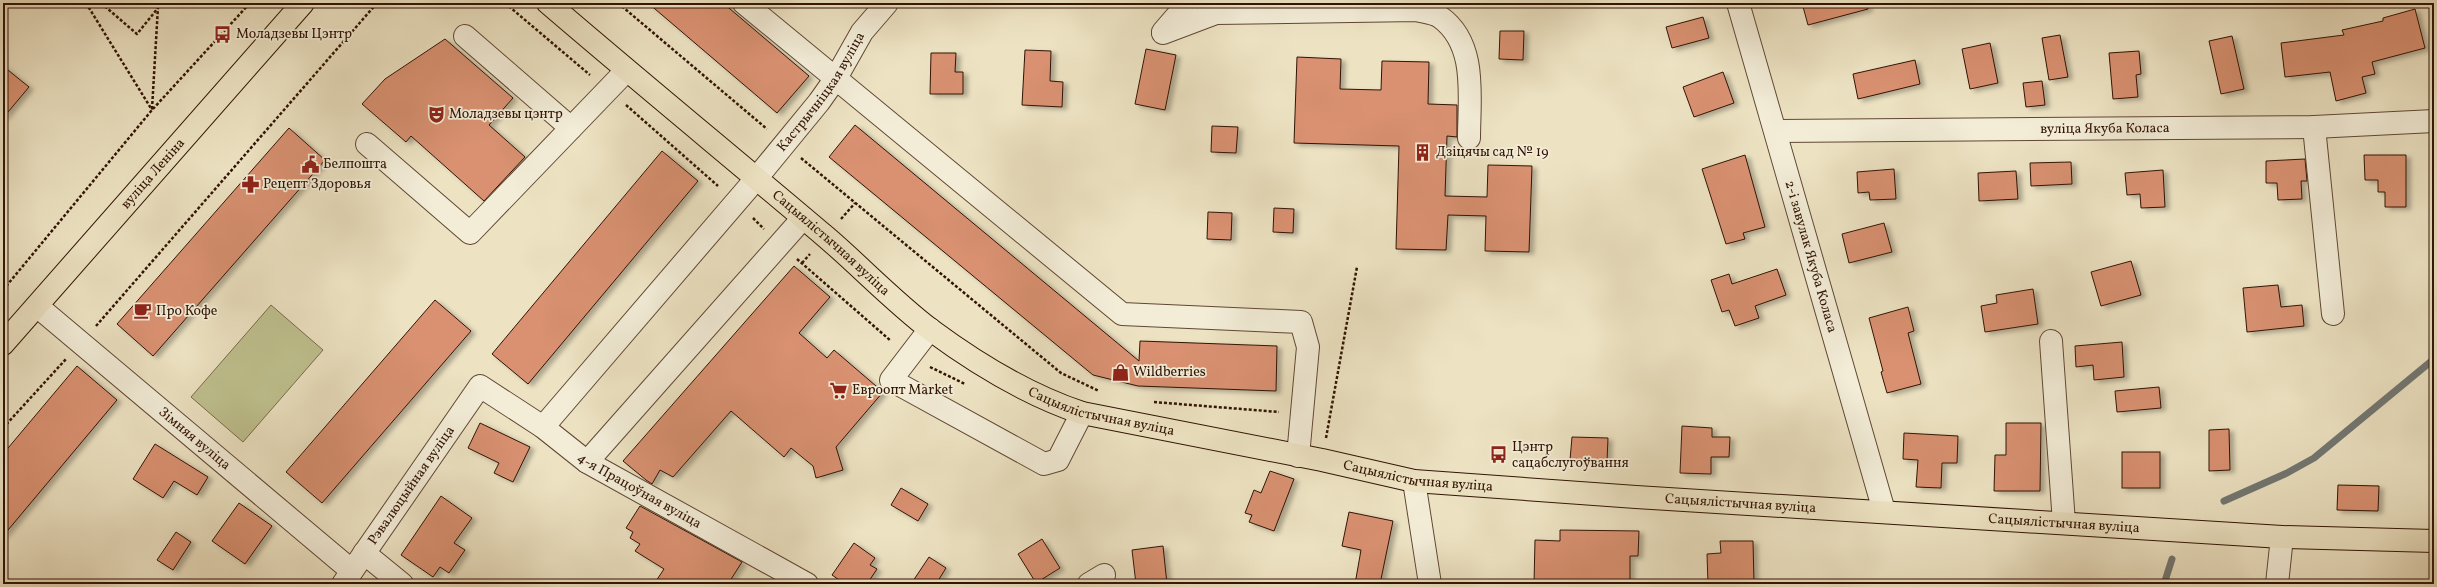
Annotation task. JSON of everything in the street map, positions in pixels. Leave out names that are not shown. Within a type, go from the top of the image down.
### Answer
[{"type":"main road","name":"вуліца Леніна","points":[[3,344],[303,3]]},
{"type":"main road","name":"Сацыялістычная вуліца","points":[[548,3],[626,71],[802,218],[930,329],[984,366],[1049,402],[1082,413],[1322,460],[1414,481],[1636,497],[2282,536],[2434,541]]},
{"type":"street","points":[[744,3],[1122,314],[1301,322],[1308,347],[1298,456]]},
{"type":"street","name":"Кастрычніцкая вуліца","points":[[543,427],[755,180],[836,78],[862,32],[887,3]]},
{"type":"street","points":[[1188,3],[1163,33],[1216,13],[1416,10],[1440,17],[1452,30],[1463,48],[1470,67],[1470,138]]},
{"type":"street","name":"2-і завулак Якуба Коласа","points":[[1738,3],[1884,511]]},
{"type":"street","points":[[465,36],[572,128]]},
{"type":"street","points":[[367,144],[470,233],[626,71]]},
{"type":"street","name":"вуліца Якуба Коласа","points":[[1776,131],[2314,127],[2434,121]]},
{"type":"street","points":[[2314,127],[2333,314]]},
{"type":"street","points":[[587,462],[802,218]]},
{"type":"street","name":"Зімняя вуліца","points":[[37,306],[81,342],[348,578]]},
{"type":"street","points":[[930,329],[891,380],[1044,464],[1058,460],[1082,413]]},
{"type":"street","points":[[2051,341],[2064,523]]},
{"type":"street","name":"4-я Працоўная вуліца","points":[[480,386],[543,427],[587,462],[807,584]]},
{"type":"street","name":"Рэвалюцыйная вуліца","points":[[348,578],[480,386]]},
{"type":"street","points":[[1414,481],[1430,584]]},
{"type":"street","points":[[2277,584],[2282,536]]},
{"type":"street","points":[[364,553],[402,584]]},
{"type":"path","points":[[86,3],[152,110]]},
{"type":"path","points":[[101,3],[137,34],[158,7],[152,110]]},
{"type":"path","points":[[3,290],[152,110],[250,3]]},
{"type":"path","points":[[3,428],[81,342],[378,3]]},
{"type":"path","points":[[618,3],[784,144],[1061,373],[1102,392]]},
{"type":"path","points":[[1322,460],[1356,267]]},
{"type":"path","points":[[1146,401],[1303,414]]},
{"type":"green space","points":[[271,305],[323,350],[243,442],[191,397]]},
{"type":"building","points":[[648,3],[723,3],[809,76],[777,113]]},
{"type":"building","points":[[1802,3],[1867,3],[1868,9],[1808,25]]},
{"type":"building","points":[[2415,9],[2425,48],[2372,62],[2375,74],[2362,77],[2366,93],[2336,101],[2330,72],[2285,77],[2281,43],[2344,35],[2342,30],[2383,21],[2383,18]]},
{"type":"building","points":[[1703,17],[1709,38],[1672,48],[1666,27]]},
{"type":"building","points":[[1500,31],[1524,31],[1523,60],[1499,59]]},
{"type":"building","points":[[2060,35],[2068,77],[2049,80],[2042,38]]},
{"type":"building","points":[[2232,36],[2244,89],[2221,94],[2209,41]]},
{"type":"building","name":"Моладзевы цэнтр","points":[[445,39],[513,98],[489,125],[525,157],[484,201],[411,136],[406,142],[362,104],[385,79]]},
{"type":"building","points":[[1990,43],[1998,83],[1970,89],[1962,49]]},
{"type":"building","points":[[1146,49],[1176,55],[1165,110],[1135,104]]},
{"type":"building","points":[[1025,50],[1051,51],[1050,81],[1063,82],[1062,107],[1022,105]]},
{"type":"building","points":[[2139,51],[2141,74],[2136,75],[2138,97],[2113,99],[2109,53]]},
{"type":"building","points":[[931,53],[956,53],[955,72],[963,72],[963,94],[930,94]]},
{"type":"building","name":"Дзіцячы сад № 19","points":[[1297,57],[1341,59],[1340,89],[1381,90],[1382,61],[1429,62],[1428,104],[1457,105],[1457,137],[1447,136],[1445,196],[1487,197],[1488,165],[1532,166],[1529,252],[1485,251],[1486,216],[1448,215],[1446,250],[1396,249],[1399,146],[1294,143]]},
{"type":"building","points":[[1915,60],[1920,84],[1858,99],[1853,74]]},
{"type":"building","points":[[3,66],[29,87],[3,118]]},
{"type":"building","points":[[1723,72],[1734,103],[1694,117],[1683,87]]},
{"type":"building","points":[[2042,81],[2045,105],[2026,107],[2023,83]]},
{"type":"building","points":[[855,125],[1139,361],[1140,341],[1277,346],[1276,391],[1138,386],[1093,375],[829,157]]},
{"type":"building","points":[[1212,126],[1238,127],[1236,153],[1211,152]]},
{"type":"building","points":[[289,128],[325,160],[153,356],[117,324]]},
{"type":"building","points":[[662,151],[698,181],[528,384],[492,354]]},
{"type":"building","points":[[1745,155],[1765,227],[1743,233],[1745,239],[1726,244],[1702,169]]},
{"type":"building","points":[[2364,155],[2406,155],[2406,207],[2385,207],[2385,192],[2378,192],[2378,180],[2365,180]]},
{"type":"building","points":[[2305,159],[2307,181],[2301,181],[2302,199],[2278,200],[2277,183],[2266,183],[2266,161]]},
{"type":"building","points":[[2071,162],[2072,184],[2031,186],[2030,163]]},
{"type":"building","points":[[1894,169],[1896,199],[1870,200],[1869,192],[1858,193],[1857,172]]},
{"type":"building","points":[[2163,170],[2165,207],[2141,208],[2140,194],[2127,195],[2125,173]]},
{"type":"building","points":[[2016,171],[2018,199],[1979,201],[1978,173]]},
{"type":"building","points":[[1274,208],[1294,209],[1293,233],[1273,232]]},
{"type":"building","points":[[1208,212],[1232,213],[1231,240],[1207,239]]},
{"type":"building","points":[[1884,223],[1892,252],[1849,263],[1842,234]]},
{"type":"building","points":[[2131,261],[2141,295],[2101,306],[2091,272]]},
{"type":"building","points":[[794,266],[830,297],[799,333],[827,358],[834,350],[883,392],[836,447],[843,470],[816,478],[813,466],[791,448],[784,457],[731,411],[673,477],[660,470],[652,484],[646,480],[623,461]]},
{"type":"building","points":[[1777,269],[1786,295],[1755,306],[1759,318],[1735,326],[1729,310],[1722,312],[1711,280],[1729,274],[1732,284]]},
{"type":"building","points":[[2278,285],[2281,307],[2302,305],[2304,326],[2247,332],[2243,288]]},
{"type":"building","points":[[2033,289],[2038,324],[1985,332],[1981,306],[1997,303],[1996,295]]},
{"type":"building","points":[[435,300],[471,331],[322,503],[286,472]]},
{"type":"building","points":[[1908,307],[1914,331],[1908,333],[1921,384],[1887,393],[1881,372],[1883,371],[1869,318]]},
{"type":"building","points":[[2122,342],[2124,377],[2094,380],[2093,365],[2076,367],[2075,346]]},
{"type":"building","points":[[77,366],[117,400],[3,536],[3,454]]},
{"type":"building","points":[[2159,387],[2161,408],[2117,412],[2115,391]]},
{"type":"building","points":[[480,423],[530,447],[513,482],[494,473],[499,463],[468,448]]},
{"type":"building","points":[[2006,423],[2041,423],[2040,491],[1994,491],[1995,455],[2006,455]]},
{"type":"building","points":[[1682,426],[1712,428],[1712,437],[1730,437],[1729,457],[1711,457],[1711,474],[1680,473]]},
{"type":"building","points":[[2229,429],[2230,470],[2209,471],[2209,430]]},
{"type":"building","points":[[1904,433],[1958,436],[1957,463],[1942,463],[1941,488],[1916,487],[1918,460],[1903,459]]},
{"type":"building","points":[[1572,437],[1608,438],[1607,461],[1570,460]]},
{"type":"building","points":[[155,444],[208,477],[197,495],[174,481],[163,498],[133,479]]},
{"type":"building","points":[[2122,452],[2160,452],[2160,488],[2122,488]]},
{"type":"building","points":[[1270,471],[1294,479],[1274,531],[1249,522],[1252,515],[1245,513],[1254,490],[1261,493]]},
{"type":"building","points":[[2338,485],[2379,486],[2378,511],[2337,510]]},
{"type":"building","points":[[901,488],[928,504],[918,521],[891,505]]},
{"type":"building","points":[[441,496],[472,518],[454,543],[465,550],[449,573],[440,567],[433,577],[401,555]]},
{"type":"building","points":[[239,503],[272,526],[245,564],[212,541]]},
{"type":"building","points":[[640,506],[742,562],[728,584],[654,584],[664,569],[635,551],[640,544],[630,538],[633,532],[626,528]]},
{"type":"building","points":[[1349,512],[1393,521],[1380,584],[1355,584],[1361,550],[1342,546]]},
{"type":"building","points":[[1560,530],[1639,531],[1638,556],[1630,556],[1630,584],[1534,584],[1535,540],[1560,541]]},
{"type":"building","points":[[176,532],[191,542],[173,570],[157,560]]},
{"type":"building","points":[[1042,539],[1060,568],[1036,583],[1018,554]]},
{"type":"building","points":[[1720,541],[1753,541],[1754,584],[1708,584],[1707,554],[1721,553]]},
{"type":"building","points":[[854,543],[875,558],[870,565],[877,569],[867,584],[845,584],[832,575]]},
{"type":"building","points":[[1163,546],[1167,584],[1136,584],[1132,550]]},
{"type":"building","points":[[929,557],[946,568],[936,584],[911,584]]},
{"type":"waterway","points":[[2224,501],[2287,473],[2314,458],[2434,359]]},
{"type":"waterway","points":[[2164,584],[2172,559]]},
{"type":"place","name":"Моладзевы Цэнтр","points":[[223,34]]},
{"type":"place","name":"Моладзевы цэнтр","points":[[436,114]]},
{"type":"place","name":"Дзіцячы сад № 19","points":[[1423,152]]},
{"type":"place","name":"Белпошта","points":[[310,164]]},
{"type":"place","name":"Рецепт Здоровья","points":[[250,184]]},
{"type":"place","name":"Про Кофе","points":[[143,311]]},
{"type":"place","name":"Wildberries","points":[[1120,372]]},
{"type":"place","name":"Евроопт Market","points":[[839,390]]},
{"type":"place","name":"Цэнтр сацабслугоўвання","points":[[1499,455]]}]
